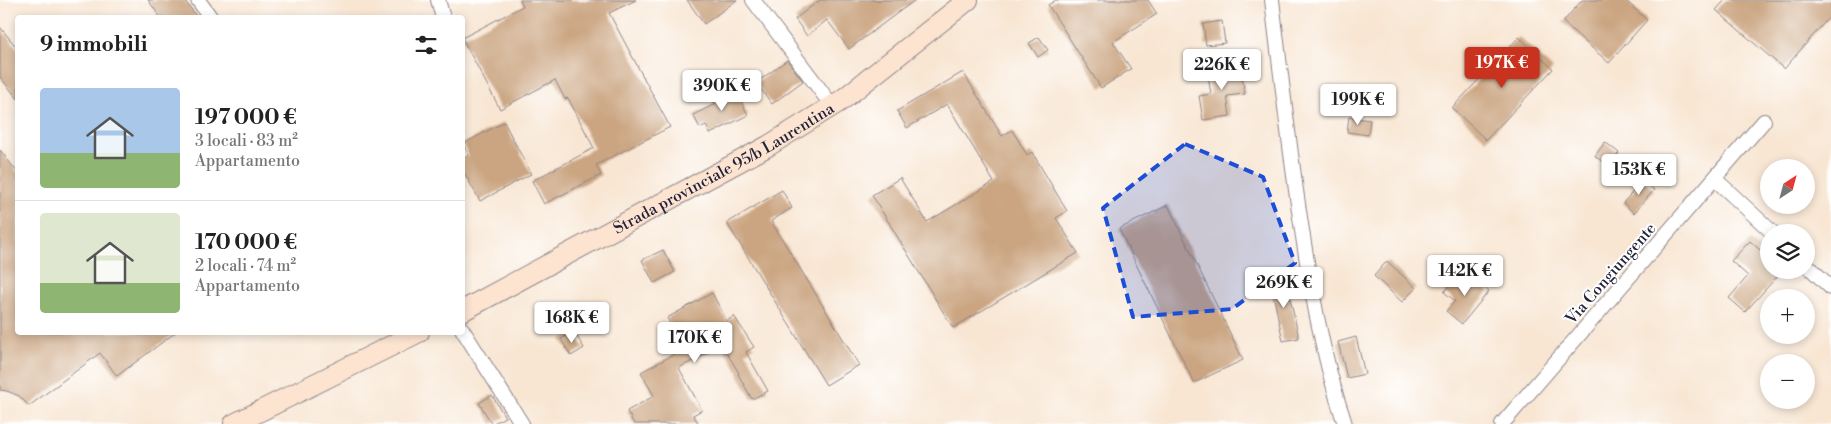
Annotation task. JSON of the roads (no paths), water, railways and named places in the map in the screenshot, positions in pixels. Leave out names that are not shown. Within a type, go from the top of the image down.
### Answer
[{"type":"main road","name":"Strada provinciale 95/b Laurentina","points":[[465,309],[768,146],[833,107],[862,86],[968,0]]},
{"type":"main road","points":[[234,424],[413,335]]},
{"type":"street","points":[[198,0],[209,15]]},
{"type":"street","points":[[438,0],[442,15]]},
{"type":"street","points":[[753,0],[833,107]]},
{"type":"street","points":[[1272,0],[1283,100],[1308,271],[1323,342],[1345,424]]},
{"type":"street","name":"Via Congiungente","points":[[1502,424],[1764,122]]},
{"type":"street","points":[[1715,179],[1763,224]]},
{"type":"street","points":[[1815,273],[1831,288]]},
{"type":"street","points":[[465,334],[522,424]]}]
